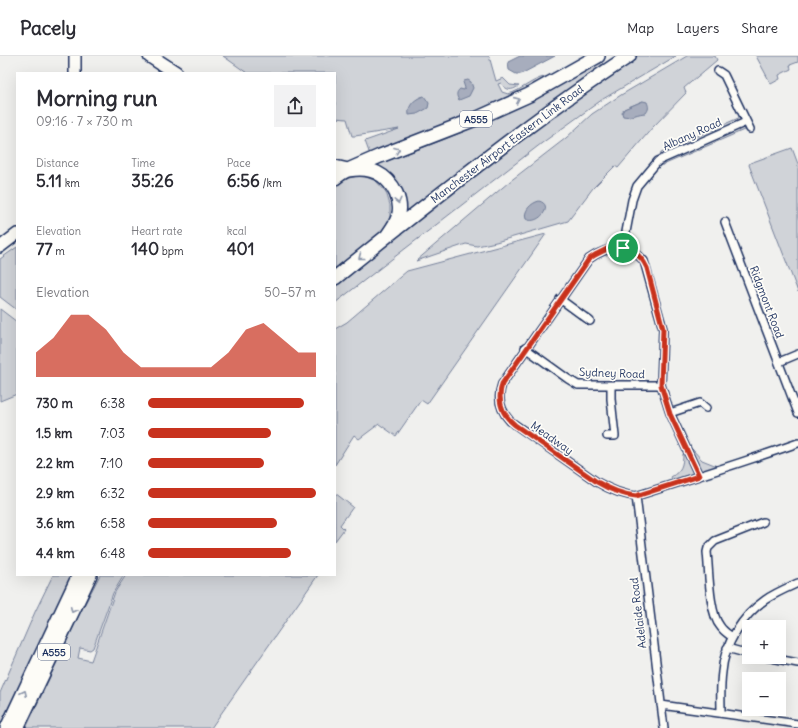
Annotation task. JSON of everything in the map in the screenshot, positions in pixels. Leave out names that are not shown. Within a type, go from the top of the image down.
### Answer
[{"type":"highway","points":[[150,56],[174,72]]},
{"type":"highway","name":"Manchester Airport Eastern Link Road","points":[[348,170],[478,118],[529,94],[598,56]]},
{"type":"highway","name":"Manchester Airport Eastern Link Road","points":[[336,277],[522,131],[575,92],[629,56]]},
{"type":"highway","points":[[336,160],[349,163],[370,161]]},
{"type":"highway","points":[[336,167],[348,170],[375,171],[383,176],[393,187],[400,208],[393,228],[387,236]]},
{"type":"highway","name":"A555","points":[[336,177],[348,170]]},
{"type":"highway","name":"A555","points":[[7,728],[79,576]]},
{"type":"highway","name":"A555","points":[[18,728],[90,576]]},
{"type":"main road","points":[[75,56],[75,72]]},
{"type":"main road","points":[[0,247],[16,235]]},
{"type":"street","points":[[718,71],[724,75],[750,129]]},
{"type":"street","name":"Albany Road","points":[[623,248],[632,200],[637,186],[658,161],[746,122]]},
{"type":"street","name":"Ridgmont Road","points":[[725,222],[798,413]]},
{"type":"street","name":"Meadway","points":[[623,248],[609,248],[589,259],[525,348],[502,384],[499,399],[504,415],[515,425],[597,482],[627,495],[636,496]]},
{"type":"street","points":[[623,248],[640,256],[644,261],[663,329],[661,385],[670,414],[699,476]]},
{"type":"street","points":[[560,299],[591,322]]},
{"type":"street","name":"Sydney Road","points":[[525,348],[578,385],[661,385]]},
{"type":"street","points":[[779,362],[798,354]]},
{"type":"street","points":[[611,386],[613,438]]},
{"type":"street","points":[[670,414],[701,400],[706,408]]},
{"type":"street","points":[[636,496],[797,446]]},
{"type":"street","name":"Adelaide Road","points":[[636,496],[664,728]]},
{"type":"street","points":[[732,637],[719,626],[715,617],[707,552],[708,548],[715,542],[763,522]]},
{"type":"street","points":[[721,713],[722,673],[727,648],[732,637],[753,610],[764,600],[798,583]]},
{"type":"street","points":[[727,648],[742,652]]},
{"type":"street","points":[[786,661],[798,663]]},
{"type":"street","points":[[661,705],[798,724]]},
{"type":"shaded area","points":[[223,56],[489,56],[496,81],[503,78],[510,85],[519,86],[514,89],[509,89],[505,88],[501,83],[498,84],[502,92],[508,94],[513,93],[534,81],[548,77],[533,89],[372,154],[369,152],[365,141],[399,129],[352,136],[347,119],[336,118],[336,72],[246,72]]},
{"type":"shaded area","points":[[635,56],[676,56],[603,99],[542,143],[336,302],[336,282],[496,158]]},
{"type":"shaded area","points":[[687,56],[715,56],[717,60],[684,88],[686,93],[653,127],[618,168],[615,166],[593,188],[568,221],[496,242],[477,246],[466,244],[416,261],[509,182],[566,138],[592,114]],"holes":[[[643,101],[640,113],[629,117],[624,109]]]},
{"type":"shaded area","points":[[756,56],[798,56],[798,62],[790,65],[791,69],[779,75],[780,79],[771,84]]},
{"type":"shaded area","points":[[600,62],[603,68],[587,75],[406,213],[375,166],[467,130],[535,98]]},
{"type":"shaded area","points":[[743,116],[750,129],[744,130],[663,165],[654,166],[658,161],[661,152]]},
{"type":"shaded area","points":[[792,148],[798,164],[798,292],[749,165],[750,163]]},
{"type":"shaded area","points":[[358,176],[376,181],[386,192],[390,205],[390,218],[382,231],[336,268],[336,184],[349,178]]},
{"type":"shaded area","points":[[546,234],[427,404],[421,400],[396,436],[379,424],[359,439],[354,435],[336,463],[336,328],[347,322],[407,271]]},
{"type":"shaded area","points":[[16,248],[16,309],[0,297],[0,259]]},
{"type":"shaded area","points":[[0,309],[16,321],[16,394],[0,401]]},
{"type":"shaded area","points":[[692,449],[702,460],[717,466],[718,470],[674,484],[671,477],[681,468],[683,454]]},
{"type":"shaded area","points":[[336,494],[353,507],[340,525],[344,529],[336,540]]},
{"type":"shaded area","points":[[53,576],[74,576],[3,728],[0,728],[0,693],[35,612]]},
{"type":"shaded area","points":[[99,576],[123,576],[113,593],[93,648],[90,650],[80,648],[78,658],[91,661],[115,592],[125,576],[317,576],[211,728],[26,728],[79,615]]},
{"type":"water","points":[[520,56],[555,56],[521,74],[516,74],[509,70],[508,62]]},
{"type":"water","points":[[468,80],[471,82],[473,88],[469,96],[459,100],[457,93],[460,89],[464,90],[465,88],[463,82]]},
{"type":"water","points":[[424,96],[429,103],[428,108],[417,114],[409,115],[409,108],[413,102]]},
{"type":"water","points":[[643,101],[647,102],[648,105],[646,113],[623,116],[622,113],[624,109]]},
{"type":"water","points":[[539,201],[544,203],[545,206],[543,214],[535,220],[526,219],[525,216],[528,208]]},
{"type":"route","points":[[609,248],[623,248],[640,256],[647,268],[663,329],[661,385],[670,414],[699,476],[636,496],[627,495],[597,482],[515,425],[504,415],[499,399],[499,392],[502,384],[525,348],[589,259],[609,248]]}]
